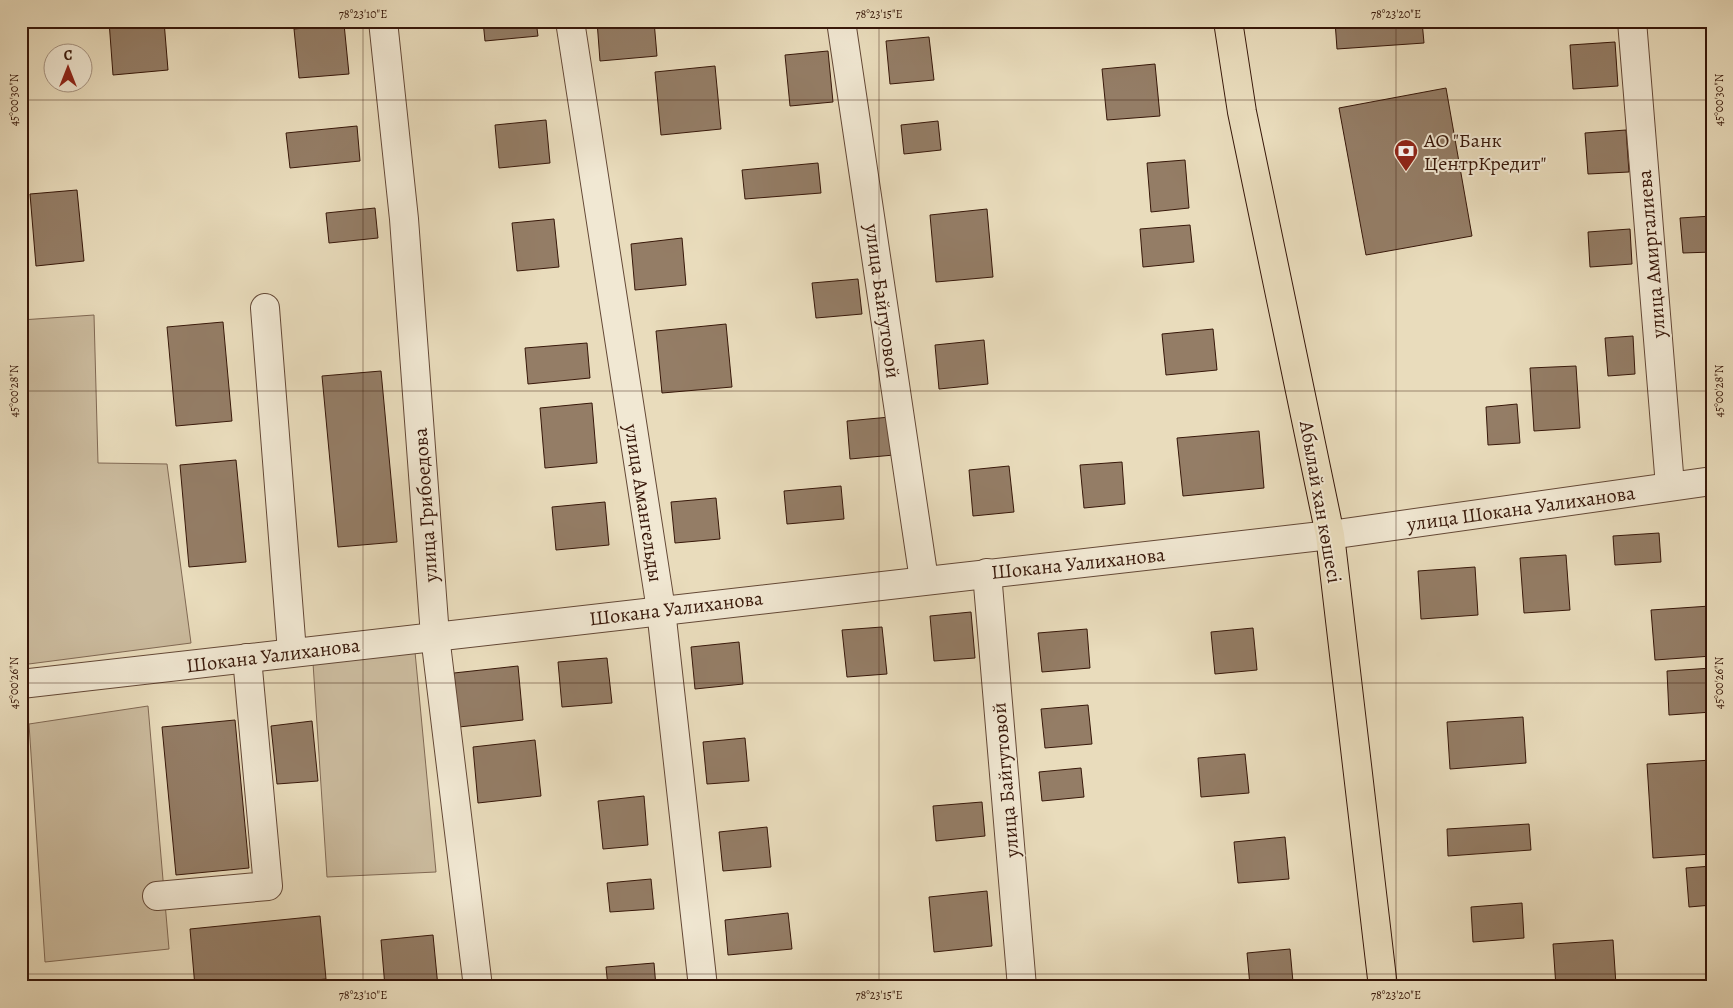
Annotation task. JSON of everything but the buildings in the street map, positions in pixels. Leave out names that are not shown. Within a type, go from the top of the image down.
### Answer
[{"type":"main road","name":"Абылай хан көшесі","points":[[1228,21],[1242,112],[1330,535],[1383,987]]},
{"type":"street","name":"улица Грибоедова","points":[[383,21],[404,219],[435,636],[478,987]]},
{"type":"street","name":"улица Амангельды","points":[[570,21],[661,610],[703,987]]},
{"type":"street","name":"улица Байгутовой","points":[[842,21],[924,580]]},
{"type":"street","name":"улица Амиргалиева","points":[[1632,21],[1670,486]]},
{"type":"street","points":[[265,308],[292,652]]},
{"type":"street","name":"улица Шокана Уалиханова","points":[[1330,535],[1670,486],[1711,488]]},
{"type":"street","name":"Шокана Уалиханова","points":[[21,684],[1330,535]]},
{"type":"street","name":"улица Байгутовой","points":[[987,573],[1022,987]]},
{"type":"street","points":[[157,896],[268,886],[247,658]]},
{"type":"shaded area","points":[[94,315],[98,463],[167,464],[191,643],[21,665],[21,320]]},
{"type":"shaded area","points":[[415,652],[436,872],[327,877],[313,663]]},
{"type":"shaded area","points":[[148,706],[169,949],[45,962],[29,724]]},
{"type":"place","name":"АО \"Банк ЦентрКредит\"","points":[[1406,172]]}]
